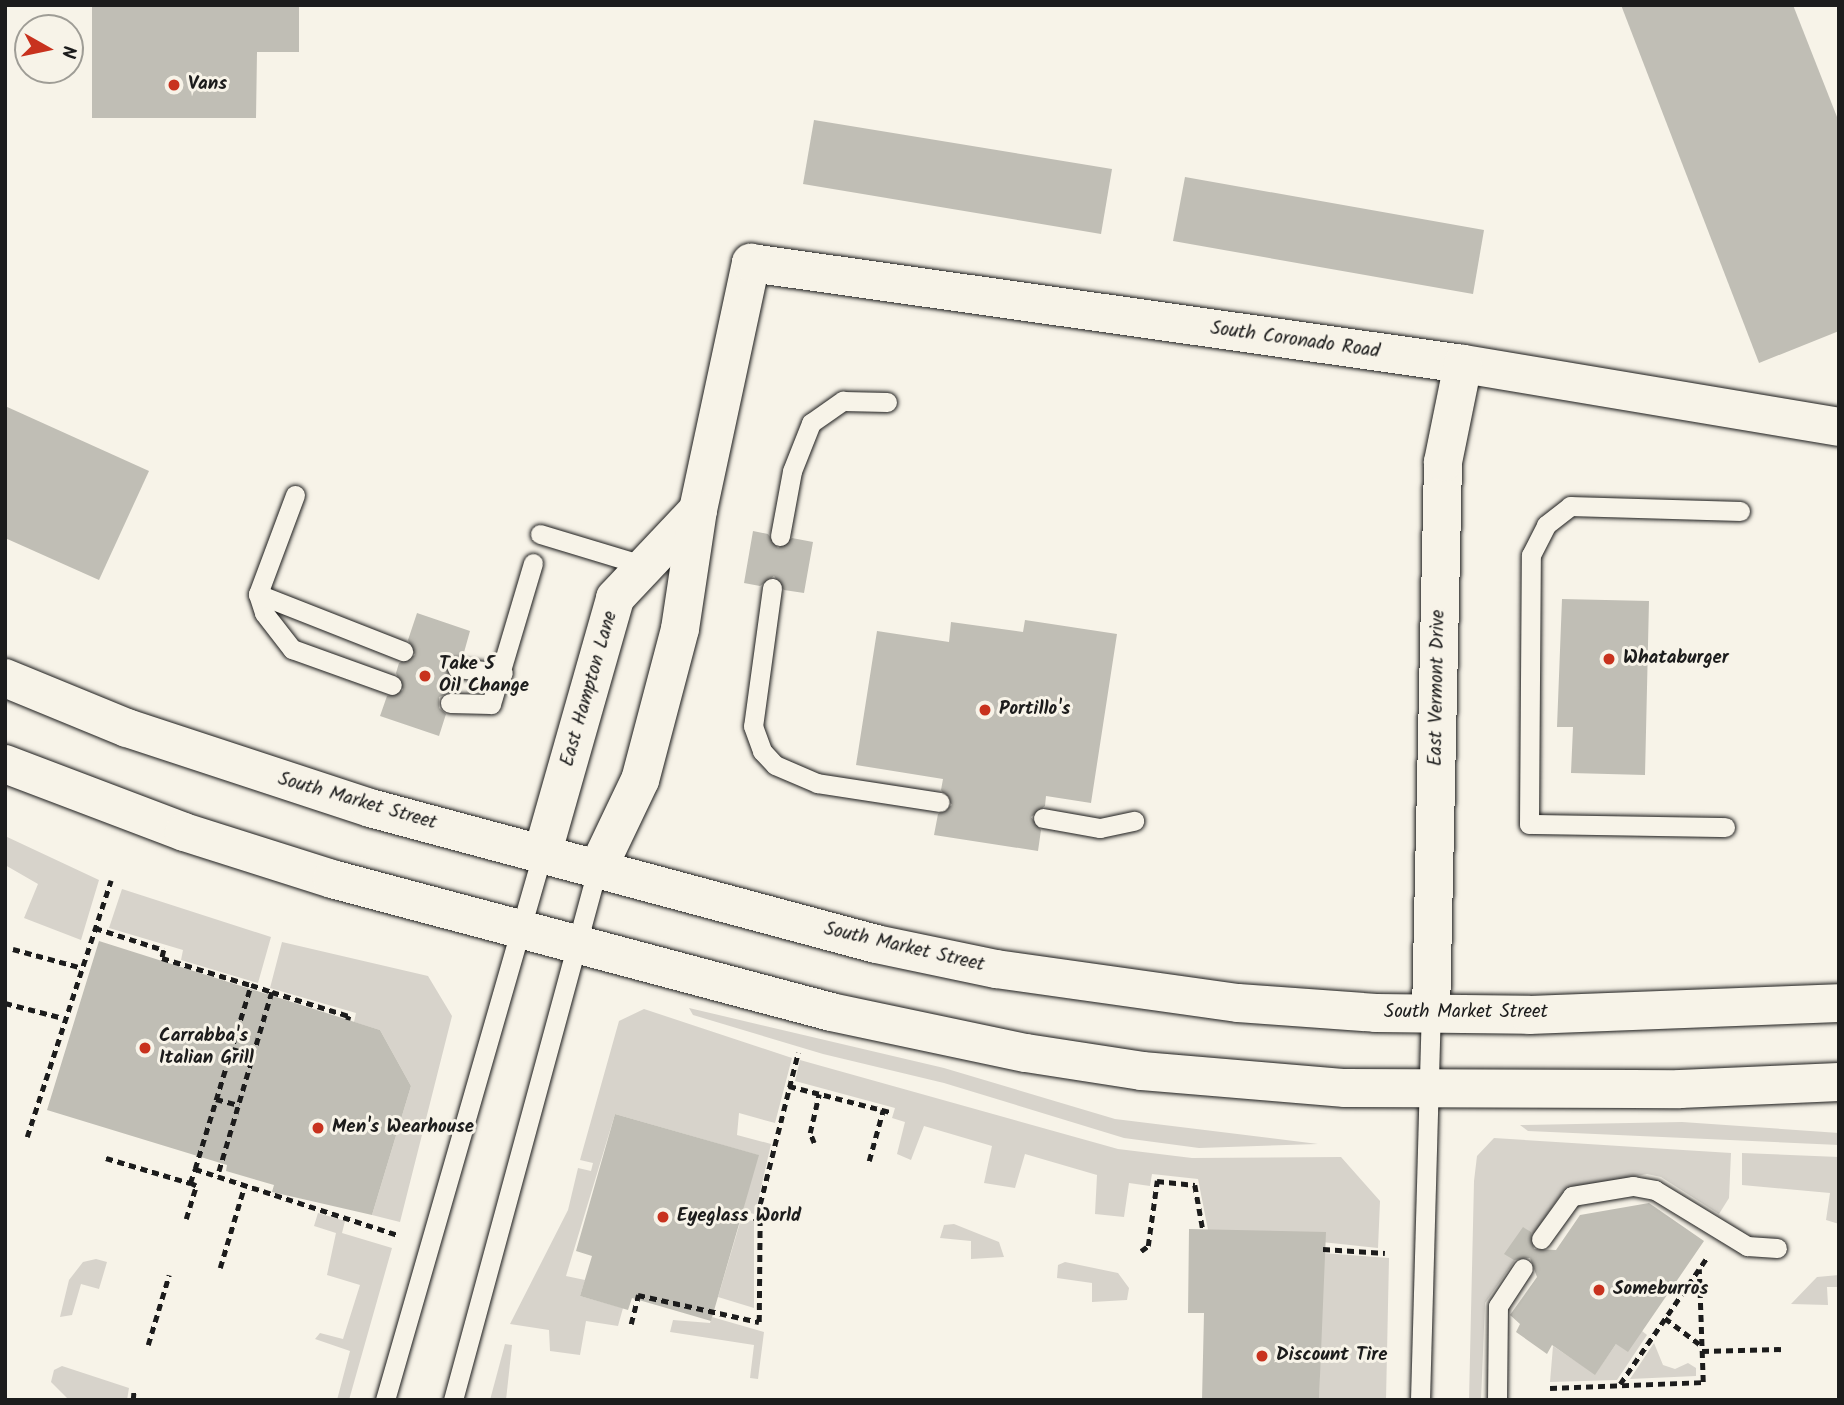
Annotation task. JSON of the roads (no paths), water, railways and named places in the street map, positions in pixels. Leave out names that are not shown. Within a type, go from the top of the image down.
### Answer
[{"type":"street","name":"South Coronado Road","points":[[698,510],[751,263],[1463,364],[1839,427]]},
{"type":"street","name":"East Vermont Drive","points":[[1431,1013],[1443,462],[1463,364]]},
{"type":"street","name":"East Hampton Lane","points":[[542,855],[615,598],[698,510]]},
{"type":"street","points":[[597,870],[640,780],[680,629],[698,510]]},
{"type":"street","name":"South Market Street","points":[[5,678],[247,770],[597,870],[876,944],[996,969],[1238,1003],[1431,1013],[1529,1015],[1839,1003]]},
{"type":"street","points":[[5,764],[217,843],[517,930],[831,1012],[1026,1053],[1265,1083],[1428,1089],[1680,1089],[1839,1082]]},
{"type":"lane","points":[[780,536],[792,471],[811,423],[843,401],[887,401]]},
{"type":"lane","points":[[295,495],[258,594],[264,613],[292,649],[391,685]]},
{"type":"lane","points":[[1725,827],[1529,824],[1531,555],[1546,525],[1570,506],[1740,511]]},
{"type":"lane","points":[[540,534],[646,566]]},
{"type":"lane","points":[[450,703],[491,704],[503,673],[533,563]]},
{"type":"lane","points":[[772,588],[753,726],[762,751],[775,765],[817,783],[940,802]]},
{"type":"lane","points":[[258,594],[403,651]]},
{"type":"lane","points":[[457,668],[503,673]]},
{"type":"lane","points":[[1043,818],[1100,828],[1134,821]]},
{"type":"lane","points":[[386,1400],[517,930],[542,855]]},
{"type":"lane","points":[[453,1400],[597,870]]},
{"type":"lane","points":[[1420,1400],[1431,1013]]},
{"type":"lane","points":[[1541,1240],[1572,1196],[1633,1186],[1655,1190],[1746,1246],[1777,1248]]},
{"type":"lane","points":[[1497,1400],[1497,1306],[1524,1268]]},
{"type":"place","name":"Vans","points":[[174,85]]},
{"type":"place","name":"Whataburger","points":[[1609,659]]},
{"type":"place","name":"Take 5 Oil Change","points":[[425,676]]},
{"type":"place","name":"Portillo's","points":[[985,710]]},
{"type":"place","name":"Carrabba's Italian Grill","points":[[145,1048]]},
{"type":"place","name":"Men's Wearhouse","points":[[318,1128]]},
{"type":"place","name":"Eyeglass World","points":[[663,1217]]},
{"type":"place","name":"Someburros","points":[[1599,1290]]},
{"type":"place","name":"Discount Tire","points":[[1262,1356]]}]
